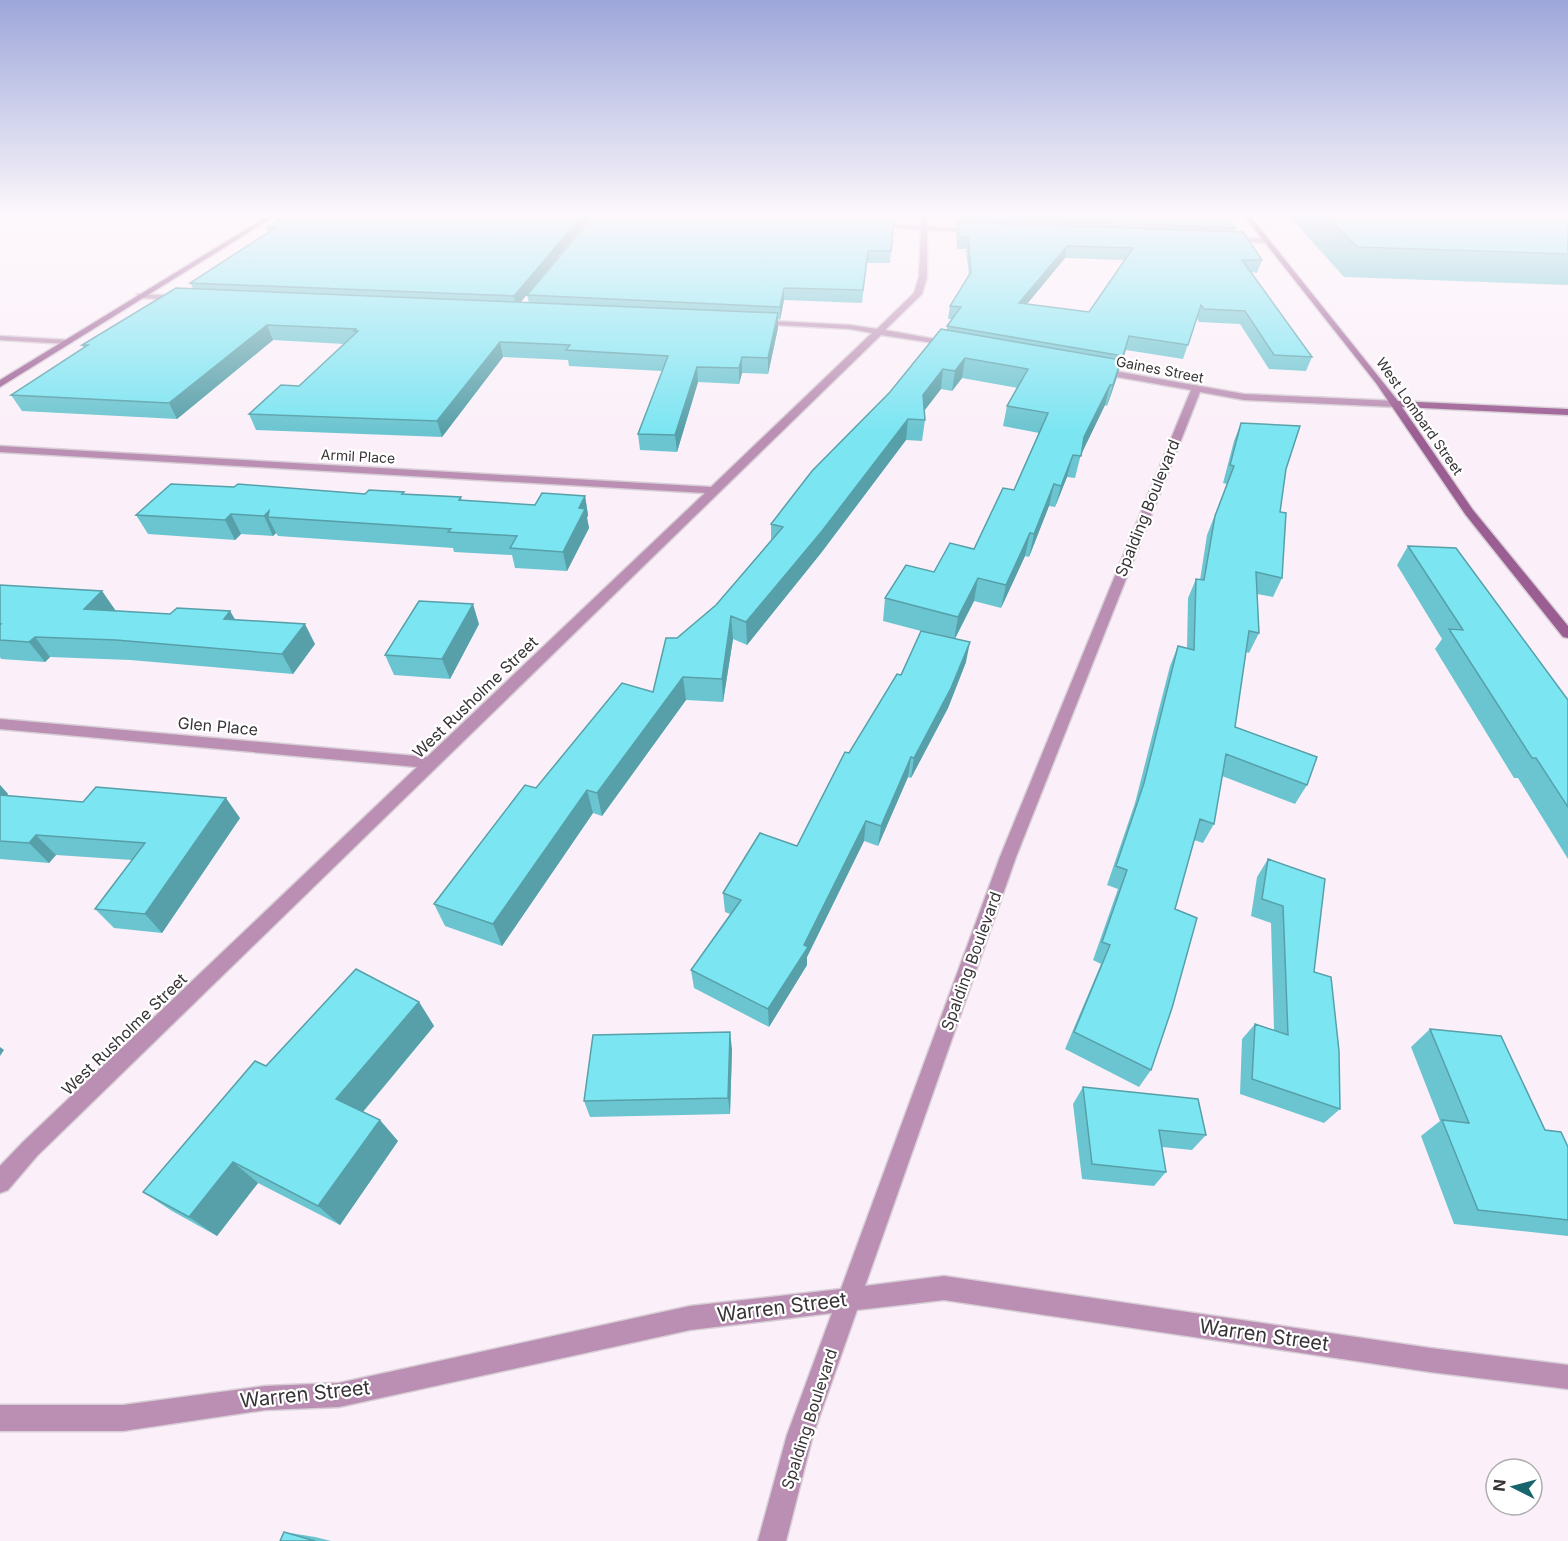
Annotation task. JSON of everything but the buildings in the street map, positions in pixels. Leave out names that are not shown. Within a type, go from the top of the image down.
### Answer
[{"type":"street","points":[[0,384],[153,288]]},
{"type":"street","name":"West Rusholme Street","points":[[0,1182],[39,1141],[880,331],[918,294],[920,288]]},
{"type":"street","name":"West Lombard Street","points":[[1304,288],[1396,404],[1469,512],[1568,634]]},
{"type":"street","points":[[140,296],[188,298]]},
{"type":"street","points":[[744,322],[850,327],[964,346]]},
{"type":"street","points":[[0,338],[68,342]]},
{"type":"street","name":"Gaines Street","points":[[1091,370],[1244,397],[1568,411]]},
{"type":"street","name":"Spalding Boulevard","points":[[772,1541],[800,1435],[1008,857],[1196,390]]},
{"type":"street","name":"Armil Place","points":[[0,449],[715,490]]},
{"type":"street","name":"Glen Place","points":[[0,724],[433,763]]},
{"type":"street","name":"Warren Street","points":[[0,1418],[123,1418],[265,1398],[339,1395],[690,1318],[944,1288],[1418,1358],[1568,1377]]}]
